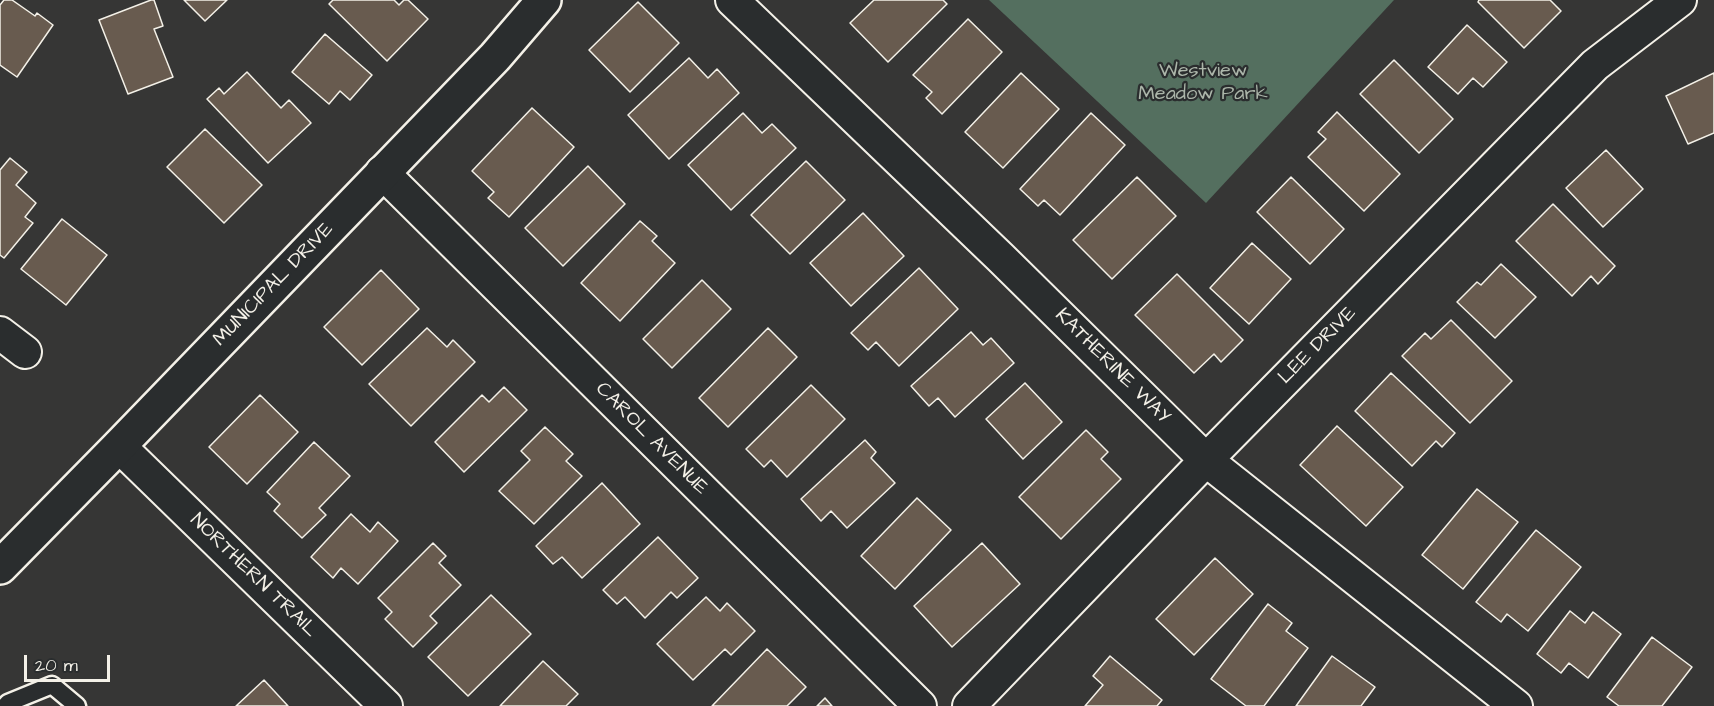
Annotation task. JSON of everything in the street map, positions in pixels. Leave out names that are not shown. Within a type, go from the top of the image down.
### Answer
[{"type":"street","name":"MUNICIPAL DRIVE","points":[[0,567],[495,57],[544,0]]},
{"type":"street","name":"KATHERINE WAY","points":[[732,0],[1001,258],[1206,460],[1516,706]]},
{"type":"street","name":"LEE DRIVE","points":[[969,706],[1206,460],[1595,64],[1680,0]]},
{"type":"street","name":"CAROL AVENUE","points":[[382,172],[920,706]]},
{"type":"street","points":[[0,333],[25,352]]},
{"type":"street","name":"NORTHERN TRAIL","points":[[119,446],[386,706]]},
{"type":"lane","points":[[5,706],[52,685],[77,706]]},
{"type":"green space","name":"Westview Meadow Park","points":[[989,0],[1394,0],[1206,203]]},
{"type":"building","points":[[4,0],[12,0],[35,16],[37,13],[53,25],[17,77],[0,65],[0,5]]},
{"type":"building","points":[[154,0],[163,26],[154,29],[173,77],[128,94],[99,20]]},
{"type":"building","points":[[184,0],[227,0],[205,21]]},
{"type":"building","points":[[333,0],[394,0],[399,5],[404,0],[408,0],[428,19],[387,61],[329,4]]},
{"type":"building","points":[[874,0],[943,0],[947,4],[888,62],[850,23]]},
{"type":"building","points":[[1479,0],[1550,0],[1561,11],[1524,48],[1478,2]]},
{"type":"building","points":[[638,2],[679,43],[630,92],[589,50]]},
{"type":"building","points":[[968,19],[1002,52],[942,114],[926,98],[932,92],[913,75]]},
{"type":"building","points":[[1467,25],[1507,62],[1483,87],[1473,78],[1458,94],[1428,67]]},
{"type":"building","points":[[325,34],[372,75],[350,100],[340,91],[329,104],[292,72]]},
{"type":"building","points":[[689,58],[708,78],[717,69],[739,93],[669,159],[628,115]]},
{"type":"building","points":[[1394,60],[1453,119],[1419,153],[1360,94]]},
{"type":"building","points":[[247,72],[281,108],[289,100],[311,123],[268,163],[207,99],[219,88],[224,94]]},
{"type":"building","points":[[1021,73],[1059,109],[1003,168],[965,132]]},
{"type":"building","points":[[1714,73],[1714,133],[1688,144],[1666,96]]},
{"type":"building","points":[[532,108],[574,147],[509,217],[488,198],[494,192],[472,171]]},
{"type":"building","points":[[1337,112],[1400,174],[1364,211],[1308,157],[1326,139],[1318,132]]},
{"type":"building","points":[[743,113],[762,133],[772,124],[796,148],[731,210],[688,165]]},
{"type":"building","points":[[1091,113],[1125,145],[1060,215],[1044,200],[1038,206],[1020,189]]},
{"type":"building","points":[[205,129],[262,185],[224,223],[167,167]]},
{"type":"building","points":[[1606,150],[1643,189],[1603,227],[1566,188]]},
{"type":"building","points":[[10,158],[27,172],[16,185],[36,203],[25,217],[33,223],[4,258],[0,255],[0,170]]},
{"type":"building","points":[[806,161],[845,200],[790,254],[751,215]]},
{"type":"building","points":[[588,166],[625,204],[563,266],[525,228]]},
{"type":"building","points":[[1137,177],[1176,216],[1112,279],[1073,240]]},
{"type":"building","points":[[1291,177],[1344,229],[1310,264],[1257,212]]},
{"type":"building","points":[[1553,204],[1615,266],[1598,284],[1591,276],[1572,296],[1516,241]]},
{"type":"building","points":[[863,213],[904,256],[851,306],[810,263]]},
{"type":"building","points":[[62,219],[107,255],[66,305],[21,269]]},
{"type":"building","points":[[640,221],[657,236],[652,241],[675,263],[620,321],[581,283]]},
{"type":"building","points":[[1252,243],[1291,279],[1249,324],[1210,288]]},
{"type":"building","points":[[1501,264],[1536,297],[1495,338],[1457,302],[1477,282],[1481,285]]},
{"type":"building","points":[[919,268],[958,309],[899,366],[876,342],[868,350],[851,333]]},
{"type":"building","points":[[381,270],[419,309],[362,365],[324,327]]},
{"type":"building","points":[[1177,274],[1243,340],[1221,362],[1214,354],[1194,373],[1135,315]]},
{"type":"building","points":[[702,280],[731,309],[672,368],[643,339]]},
{"type":"building","points":[[1451,320],[1512,381],[1470,423],[1402,356],[1425,333],[1431,339]]},
{"type":"building","points":[[427,328],[447,347],[453,340],[475,362],[411,426],[369,384]]},
{"type":"building","points":[[768,328],[797,357],[728,427],[699,398]]},
{"type":"building","points":[[971,332],[983,345],[991,338],[1014,363],[955,417],[938,398],[929,406],[911,386]]},
{"type":"building","points":[[1391,373],[1455,433],[1442,447],[1436,441],[1412,466],[1355,411]]},
{"type":"building","points":[[1025,383],[1062,422],[1023,459],[986,419]]},
{"type":"building","points":[[811,385],[845,419],[787,477],[771,460],[764,467],[746,449]]},
{"type":"building","points":[[504,387],[527,410],[464,472],[435,442],[482,395],[489,402]]},
{"type":"building","points":[[260,395],[298,432],[247,484],[209,447]]},
{"type":"building","points":[[1337,426],[1403,487],[1366,526],[1300,465]]},
{"type":"building","points":[[545,427],[573,454],[566,461],[582,476],[534,524],[499,491],[530,460],[521,451]]},
{"type":"building","points":[[1086,430],[1108,452],[1101,459],[1121,479],[1061,539],[1019,497]]},
{"type":"building","points":[[865,440],[876,452],[871,458],[895,483],[847,528],[831,511],[821,521],[801,499]]},
{"type":"building","points":[[314,442],[350,476],[319,508],[326,515],[302,538],[274,511],[280,504],[267,492]]},
{"type":"building","points":[[602,483],[640,524],[582,578],[562,557],[553,564],[536,546]]},
{"type":"building","points":[[1477,489],[1518,522],[1463,589],[1422,555]]},
{"type":"building","points":[[917,498],[951,530],[895,589],[861,556]]},
{"type":"building","points":[[351,514],[370,532],[378,522],[398,541],[358,584],[341,568],[333,578],[311,557]]},
{"type":"building","points":[[1536,530],[1581,567],[1528,631],[1507,614],[1501,622],[1476,602]]},
{"type":"building","points":[[658,537],[698,578],[677,598],[671,592],[645,618],[625,597],[617,604],[603,590]]},
{"type":"building","points":[[433,543],[446,556],[439,563],[461,585],[430,616],[437,623],[413,647],[385,619],[392,612],[378,598]]},
{"type":"building","points":[[982,543],[1020,584],[952,647],[914,606]]},
{"type":"building","points":[[1215,558],[1253,594],[1194,655],[1156,619]]},
{"type":"building","points":[[491,595],[531,634],[468,696],[428,657]]},
{"type":"building","points":[[706,597],[720,611],[727,603],[755,631],[731,655],[725,649],[693,680],[657,644]]},
{"type":"building","points":[[1268,604],[1292,623],[1286,631],[1308,648],[1264,706],[1246,706],[1211,679]]},
{"type":"building","points":[[1570,611],[1585,623],[1593,612],[1621,634],[1588,678],[1569,663],[1561,673],[1537,654]]},
{"type":"building","points":[[1652,637],[1692,667],[1662,706],[1619,706],[1607,697]]},
{"type":"building","points":[[767,649],[806,687],[787,706],[712,706]]},
{"type":"building","points":[[1110,656],[1162,700],[1157,706],[1085,706],[1103,685],[1093,676]]},
{"type":"building","points":[[1332,656],[1375,687],[1361,706],[1296,706]]},
{"type":"building","points":[[543,661],[578,694],[566,706],[500,706]]},
{"type":"building","points":[[264,680],[288,706],[236,706]]},
{"type":"building","points":[[825,698],[832,706],[817,706]]}]
